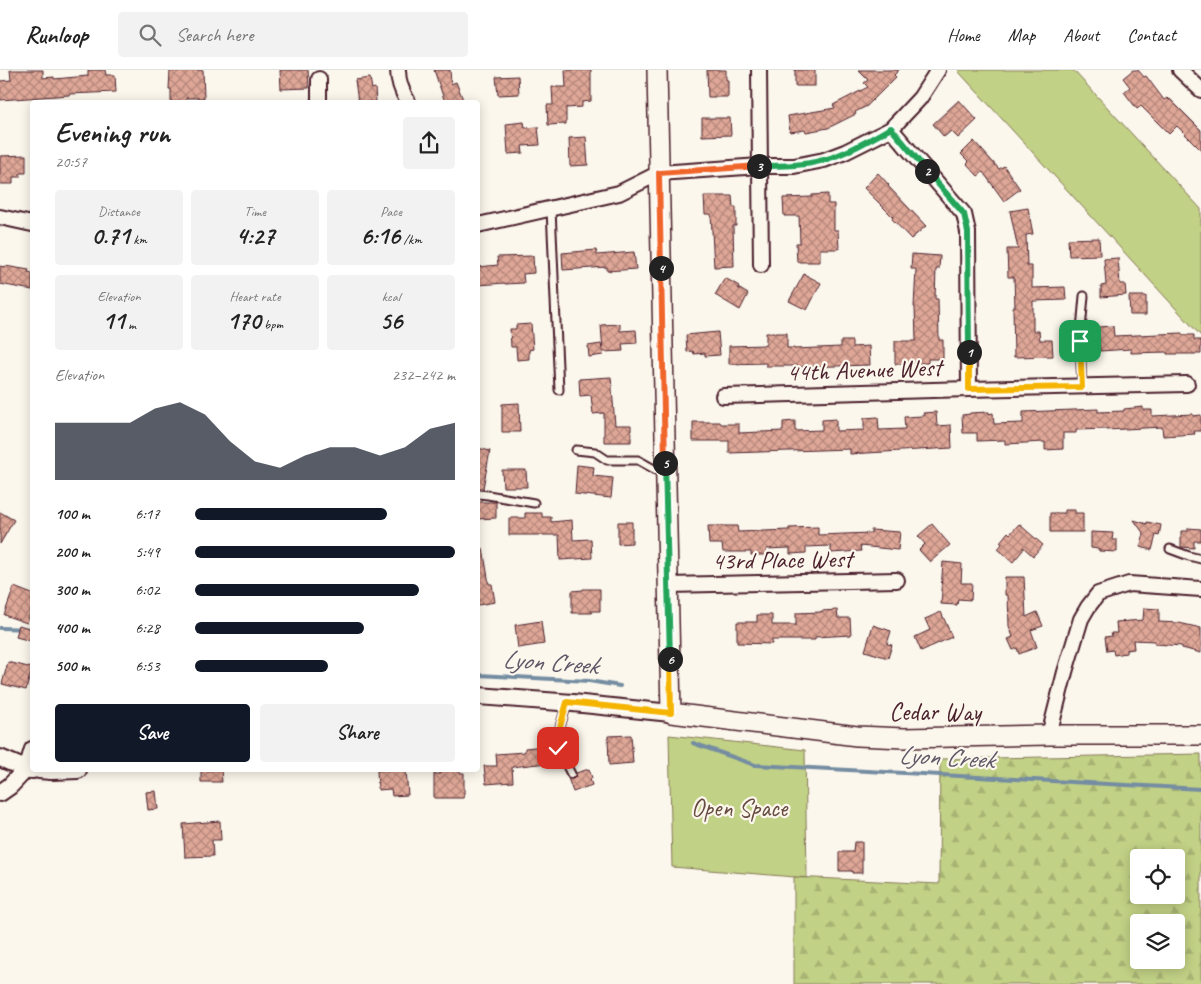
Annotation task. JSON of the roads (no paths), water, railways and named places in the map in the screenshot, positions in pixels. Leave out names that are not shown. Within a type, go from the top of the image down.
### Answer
[{"type":"main road","points":[[657,70],[671,713]]},
{"type":"main road","name":"Cedar Way","points":[[671,713],[857,736],[904,738],[1201,735]]},
{"type":"street","points":[[398,70],[402,94],[406,100]]},
{"type":"street","points":[[759,70],[761,265]]},
{"type":"street","points":[[480,225],[619,193],[659,173],[760,166],[794,166],[824,160],[845,152],[891,128],[920,98],[938,70]]},
{"type":"street","points":[[1180,70],[1201,90]]},
{"type":"street","points":[[318,79],[320,100]]},
{"type":"street","points":[[891,128],[964,214],[968,232],[969,389]]},
{"type":"street","points":[[0,218],[30,224]]},
{"type":"street","name":"44th Avenue West","points":[[723,396],[1186,384]]},
{"type":"street","name":"43rd Place West","points":[[669,585],[897,580]]},
{"type":"street","points":[[1049,736],[1082,619],[1098,594],[1128,584],[1201,589]]},
{"type":"street","points":[[480,696],[567,702],[671,713]]},
{"type":"street","points":[[0,758],[30,769]]},
{"type":"street","points":[[0,793],[30,771]]},
{"type":"lane","points":[[551,209],[559,390]]},
{"type":"lane","points":[[1082,387],[1080,341],[1084,296]]},
{"type":"lane","points":[[576,450],[595,452],[607,460],[638,460],[665,475]]},
{"type":"lane","points":[[480,494],[534,503]]},
{"type":"lane","points":[[1170,548],[1189,556],[1201,558]]},
{"type":"lane","points":[[567,702],[560,727],[558,748],[571,774]]},
{"type":"waterway","name":"Lyon Creek","points":[[0,628],[30,629]]},
{"type":"waterway","name":"Lyon Creek","points":[[480,675],[589,681],[620,686]]},
{"type":"waterway","name":"Lyon Creek","points":[[693,743],[755,765],[1201,789]]},
{"type":"park label","name":"Open Space","points":[[739,808]]}]
